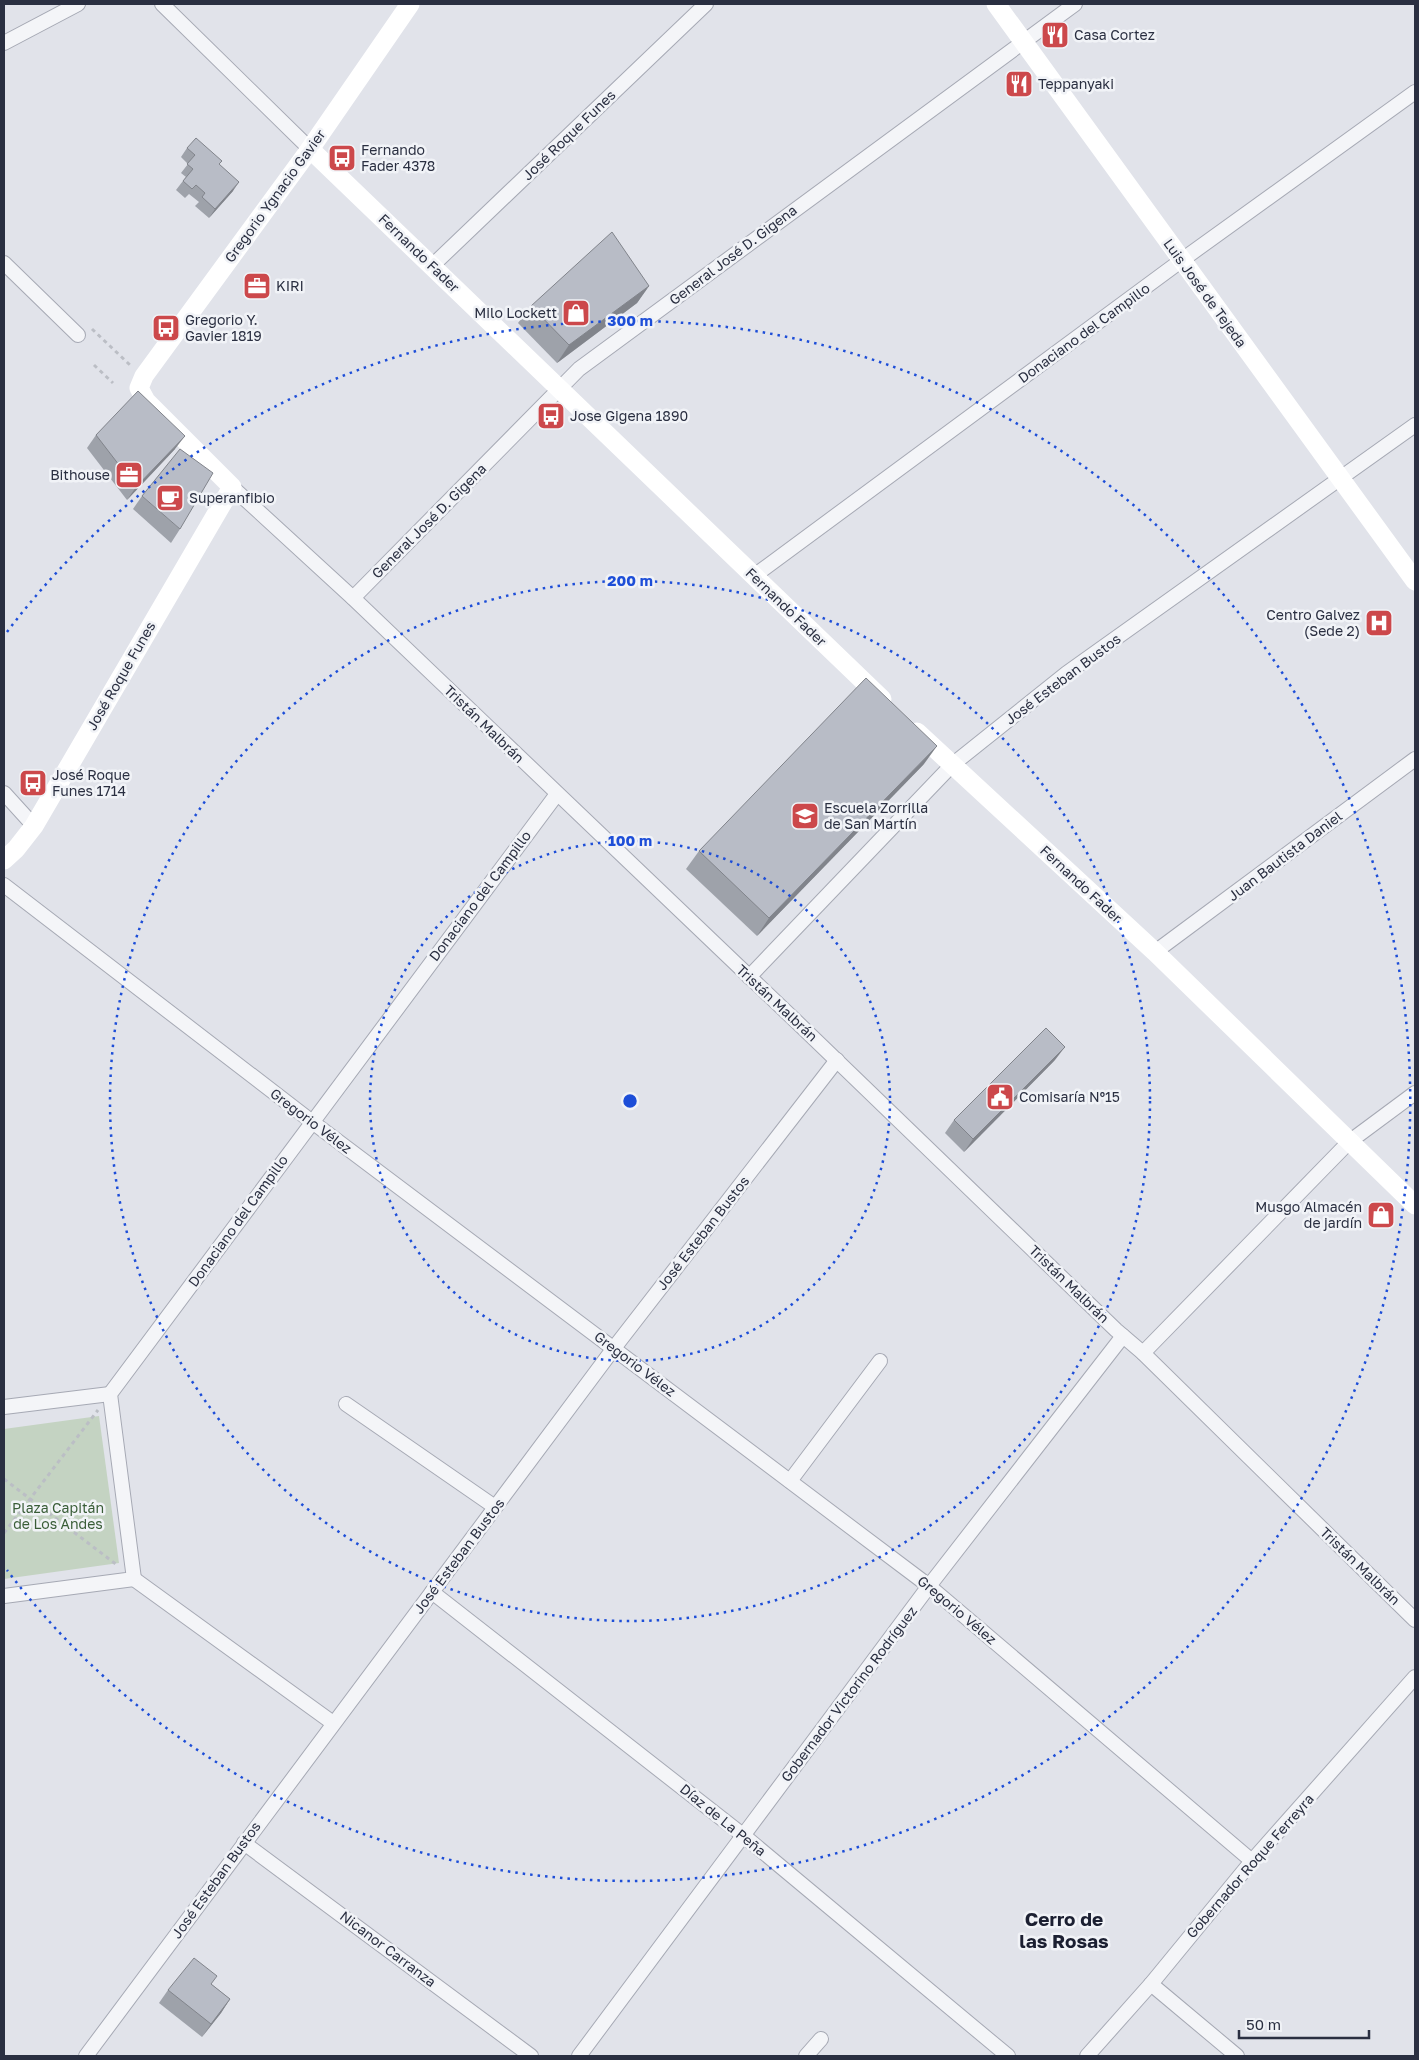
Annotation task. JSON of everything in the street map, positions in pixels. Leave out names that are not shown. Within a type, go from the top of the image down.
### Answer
[{"type":"main road","name":"Gregorio Ygnacio Gavier","points":[[139,388],[144,376],[310,149],[410,4]]},
{"type":"main road","name":"Luis José de Tejeda","points":[[996,4],[1415,581]]},
{"type":"main road","name":"Fernando Fader","points":[[310,149],[899,715],[1155,952],[1415,1205]]},
{"type":"main road","name":"Tristán Malbrán","points":[[139,388],[146,401],[232,487]]},
{"type":"main road","name":"José Roque Funes","points":[[4,860],[16,849],[34,826],[232,487]]},
{"type":"street","points":[[4,43],[78,4]]},
{"type":"street","name":"Fernando Fader","points":[[162,4],[310,149]]},
{"type":"street","name":"José Roque Funes","points":[[432,266],[706,4]]},
{"type":"street","name":"General José D. Gigena","points":[[353,598],[579,369],[1075,4]]},
{"type":"street","name":"Donaciano del Campillo","points":[[754,576],[1182,260],[1415,92]]},
{"type":"street","points":[[4,263],[78,335]]},
{"type":"street","name":"José Esteban Bustos","points":[[749,977],[952,765],[1067,673],[1415,425]]},
{"type":"street","name":"Tristán Malbrán","points":[[232,487],[353,598],[1123,1336],[1143,1353],[1415,1620]]},
{"type":"street","name":"Juan Bautista Daniel","points":[[1155,952],[1415,759]]},
{"type":"street","points":[[4,793],[34,826]]},
{"type":"street","name":"Donaciano del Campillo","points":[[110,1394],[557,794]]},
{"type":"street","name":"Gregorio Vélez","points":[[4,885],[312,1121],[929,1586],[1252,1861]]},
{"type":"street","name":"José Esteban Bustos","points":[[86,2056],[614,1348],[837,1060]]},
{"type":"street","points":[[1143,1353],[1349,1142],[1415,1093]]},
{"type":"street","name":"Gobernador Victorino Rodríguez","points":[[579,2056],[929,1586],[1123,1336]]},
{"type":"street","points":[[790,1481],[880,1361]]},
{"type":"street","points":[[4,1407],[110,1394],[134,1579]]},
{"type":"street","points":[[346,1404],[495,1507]]},
{"type":"street","points":[[4,1596],[134,1579],[333,1723]]},
{"type":"street","name":"Díaz de La Peña","points":[[432,1592],[744,1836],[1008,2056]]},
{"type":"street","name":"Gobernador Roque Ferreyra","points":[[1087,2056],[1151,1984],[1252,1861],[1415,1677]]},
{"type":"street","name":"Nicanor Carranza","points":[[244,1843],[531,2056]]},
{"type":"street","points":[[1151,1984],[1237,2056]]},
{"type":"street","points":[[806,2056],[821,2038]]},
{"type":"path","points":[[88,325],[130,365]]},
{"type":"path","points":[[94,365],[113,383]]},
{"type":"path","points":[[4,1533],[110,1394]]},
{"type":"path","points":[[4,1480],[134,1579]]},
{"type":"green space","name":"Plaza Capitán de Los Andes","points":[[99,1416],[119,1563],[4,1579],[4,1429]]},
{"type":"building","points":[[196,138],[222,161],[219,164],[239,182],[215,209],[202,197],[205,193],[196,185],[192,189],[183,181],[193,169],[187,164],[195,155],[187,148]]},
{"type":"building","name":"Milo Lockett","points":[[612,232],[649,286],[569,345],[531,306]]},
{"type":"building","name":"Bithouse","points":[[138,391],[185,436],[136,487],[96,435]]},
{"type":"building","name":"Superanfibio","points":[[180,449],[213,473],[180,529],[142,496]]},
{"type":"building","name":"Escuela Zorrilla de San Martín","points":[[866,678],[937,746],[769,918],[699,851]]},
{"type":"building","name":"Comisaría Nº15","points":[[1046,1028],[1065,1047],[973,1139],[954,1120]]},
{"type":"building","points":[[194,1958],[217,1976],[211,1984],[230,1999],[211,2024],[168,1990]]},
{"type":"place","name":"Casa Cortez","points":[[1055,35]]},
{"type":"place","name":"Teppanyaki","points":[[1019,84]]},
{"type":"place","name":"Fernando Fader 4378","points":[[342,158]]},
{"type":"place","name":"KIRI","points":[[257,286]]},
{"type":"place","name":"Milo Lockett","points":[[576,313]]},
{"type":"place","name":"Gregorio Y. Gavier 1819","points":[[166,328]]},
{"type":"place","name":"Jose Gigena 1890","points":[[551,416]]},
{"type":"place","name":"Bithouse","points":[[129,475]]},
{"type":"place","name":"Superanfibio","points":[[170,498]]},
{"type":"place","name":"Centro Galvez (Sede 2)","points":[[1379,623]]},
{"type":"place","name":"José Roque Funes 1714","points":[[33,783]]},
{"type":"place","name":"Escuela Zorrilla de San Martín","points":[[805,816]]},
{"type":"place","name":"Comisaría Nº15","points":[[1000,1097]]},
{"type":"place","name":"Musgo Almacén de jardín","points":[[1381,1215]]},
{"type":"district","name":"Cerro de las Rosas","points":[[1064,1930]]}]
